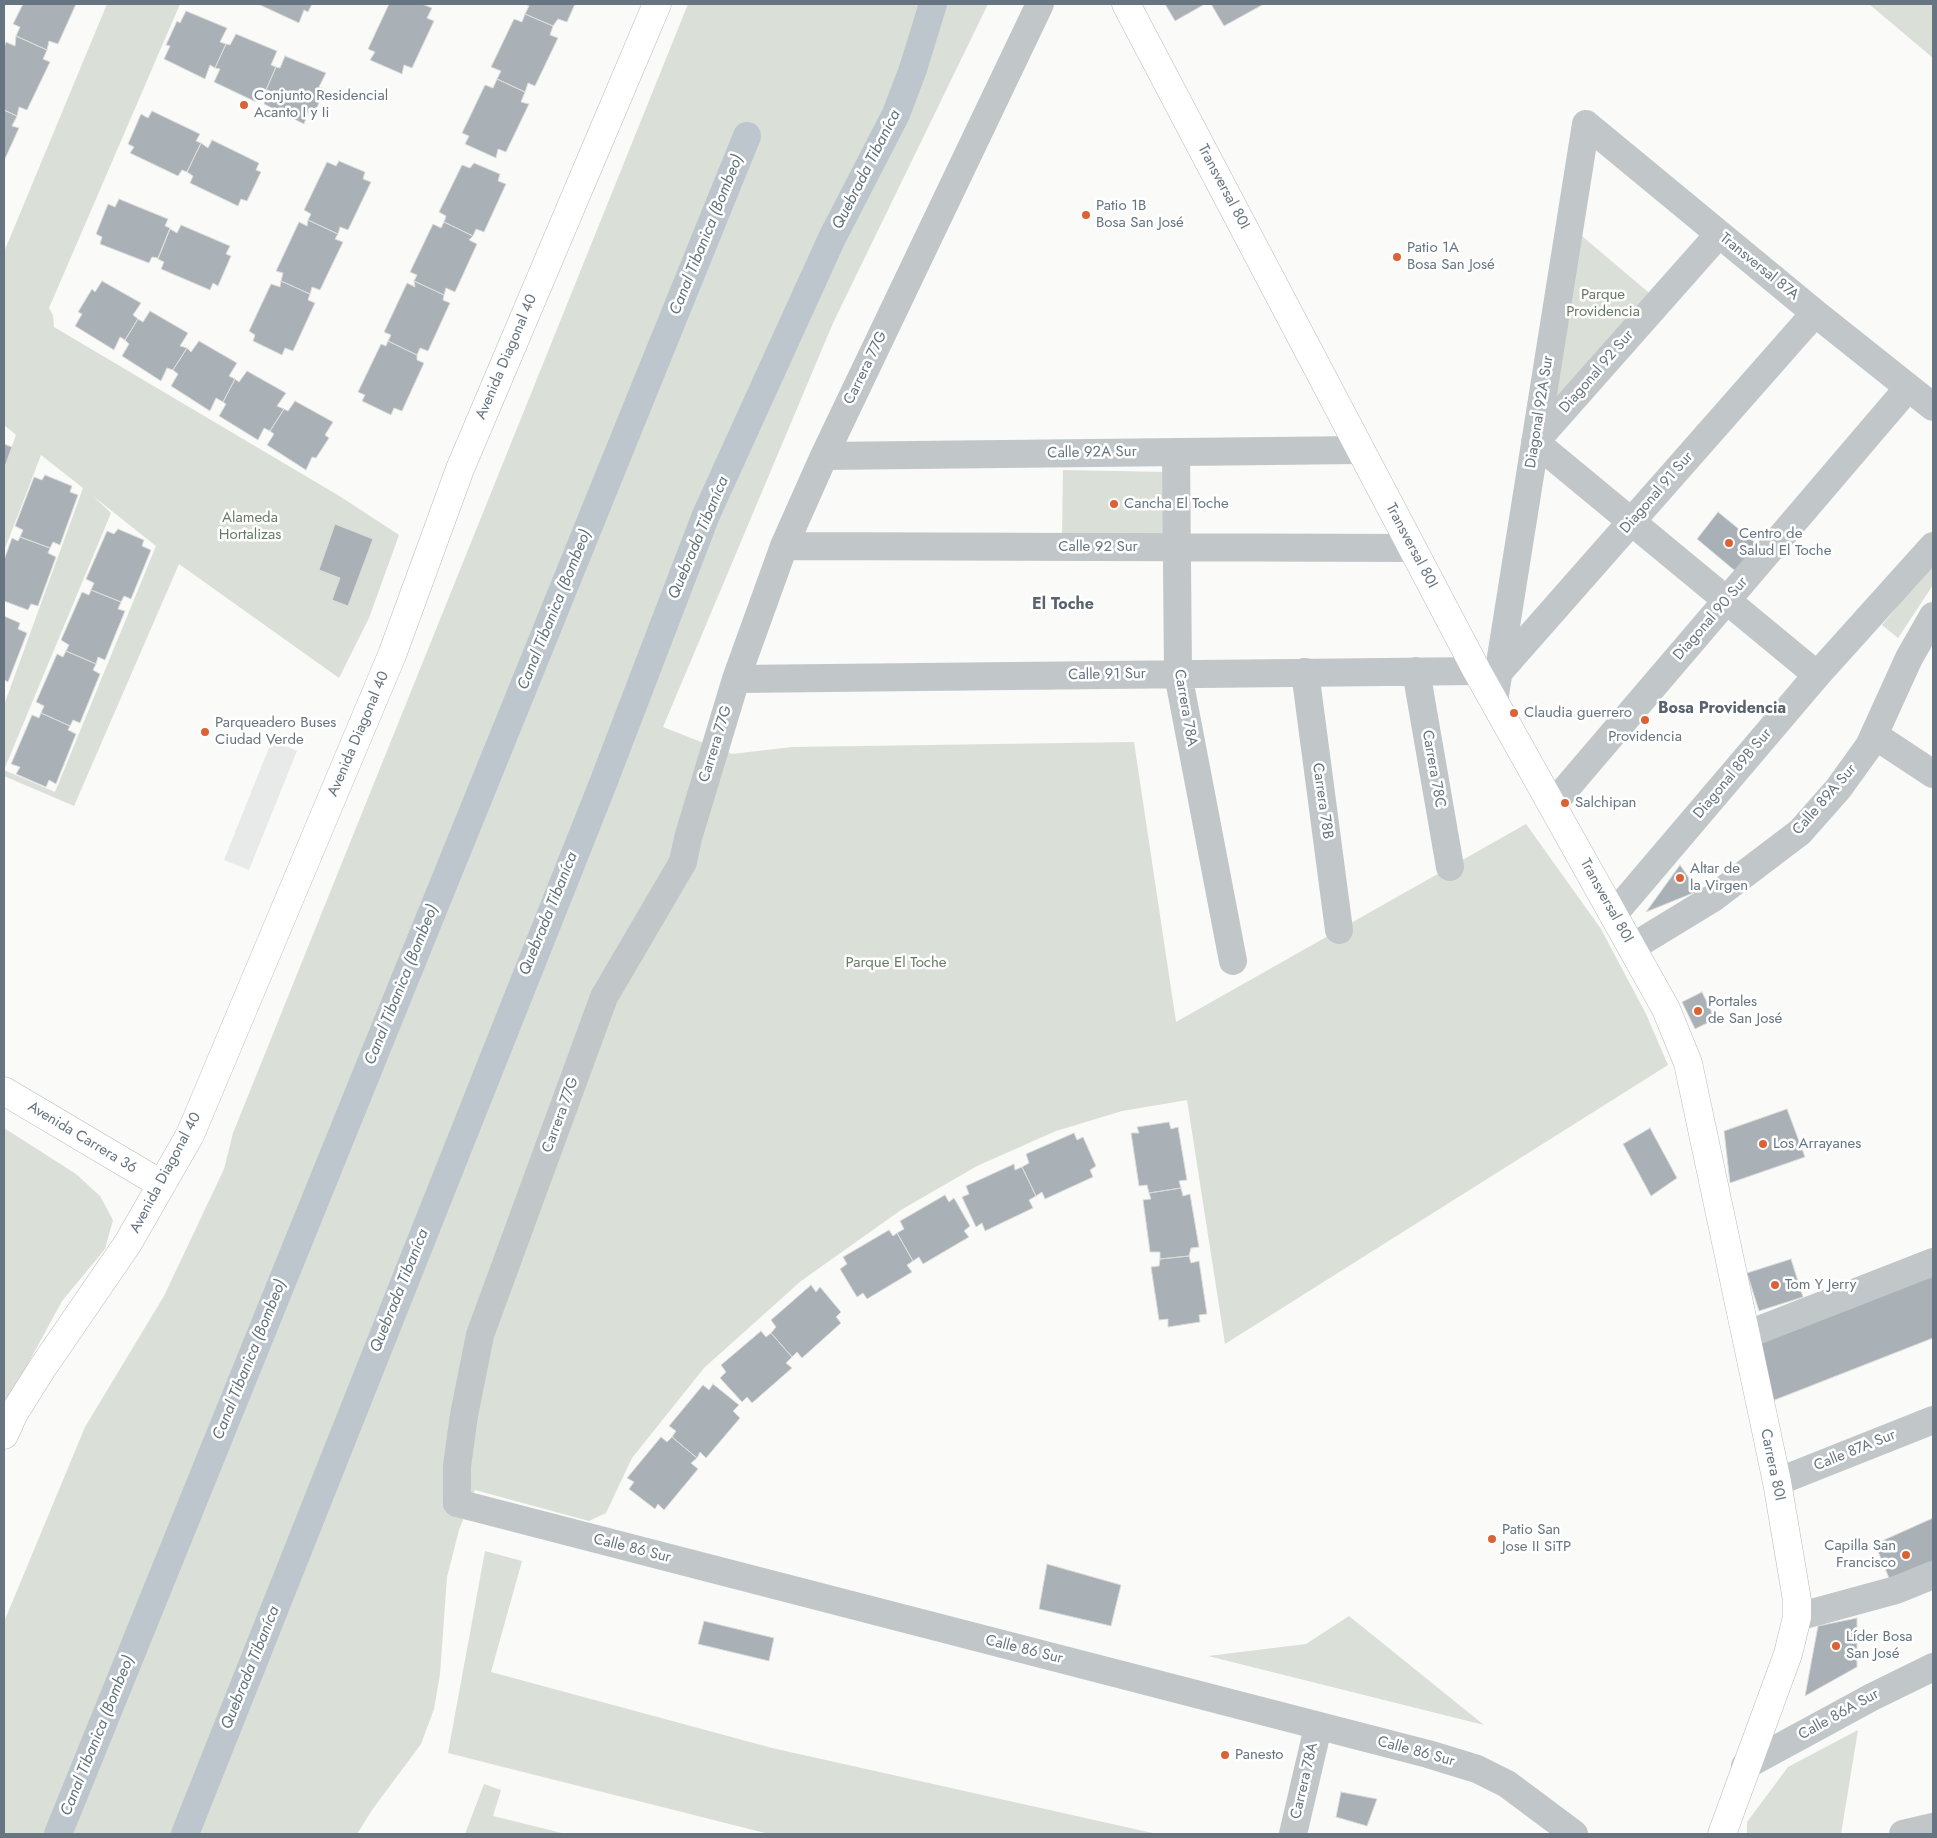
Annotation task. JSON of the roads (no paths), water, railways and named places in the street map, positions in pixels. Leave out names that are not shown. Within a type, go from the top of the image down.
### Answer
[{"type":"main road","name":"Avenida Diagonal 40","points":[[4,1435],[14,1413],[43,1367],[128,1243],[190,1135],[392,655],[460,469],[657,4]]},
{"type":"main road","name":"Transversal 80I","points":[[1126,4],[1413,548],[1488,672],[1494,701],[1675,1027],[1695,1088]]},
{"type":"main road","name":"Carrera 80I","points":[[1695,1088],[1777,1482],[1796,1592],[1797,1617],[1783,1670],[1745,1766],[1722,1834]]},
{"type":"main road","name":"Avenida Carrera 36","points":[[4,1091],[161,1184]]},
{"type":"street","name":"Carrera 77G","points":[[457,1503],[457,1466],[464,1415],[480,1335],[604,997],[683,862],[688,838],[736,679],[784,546],[824,456],[1040,4]]},
{"type":"street","name":"Transversal 87A","points":[[1586,124],[1815,314],[1933,407]]},
{"type":"street","name":"Diagonal 92A Sur","points":[[1488,672],[1535,442],[1586,124]]},
{"type":"street","name":"Diagonal 92 Sur","points":[[1535,442],[1719,234]]},
{"type":"street","name":"Diagonal 91 Sur","points":[[1488,672],[1631,522],[1815,314]]},
{"type":"street","name":"Diagonal 90 Sur","points":[[1552,805],[1908,388]]},
{"type":"street","points":[[1535,442],[1817,675]]},
{"type":"street","name":"Calle 92A Sur","points":[[824,456],[1360,450]]},
{"type":"street","name":"Carrera 78A","points":[[1176,452],[1178,674],[1233,961]]},
{"type":"street","name":"Calle 92 Sur","points":[[784,546],[1413,548]]},
{"type":"street","name":"Diagonal 89B Sur","points":[[1613,915],[1817,675],[1933,546]]},
{"type":"street","name":"Calle 89A Sur","points":[[1632,948],[1713,898],[1800,832],[1838,790],[1869,746],[1909,658],[1933,616]]},
{"type":"street","name":"Carrera 78C","points":[[1416,671],[1450,867]]},
{"type":"street","name":"Calle 91 Sur","points":[[736,679],[1305,672],[1488,672]]},
{"type":"street","name":"Carrera 78B","points":[[1305,672],[1339,930]]},
{"type":"street","points":[[1874,735],[1933,774]]},
{"type":"street","points":[[1746,1335],[1933,1262]]},
{"type":"street","name":"Calle 87A Sur","points":[[1777,1482],[1933,1420]]},
{"type":"street","name":"Calle 86 Sur","points":[[457,1503],[1428,1754],[1477,1770],[1507,1784],[1574,1834]]},
{"type":"street","points":[[1797,1617],[1896,1590],[1933,1575]]},
{"type":"street","name":"Calle 86A Sur","points":[[1745,1766],[1872,1697],[1933,1667]]},
{"type":"street","name":"Carrera 78A","points":[[1293,1834],[1318,1727]]},
{"type":"street","points":[[1903,1834],[1933,1827]]},
{"type":"waterway","name":"Quebrada Tibaníca","points":[[185,1834],[602,786],[706,515],[832,238],[896,114],[913,69],[933,4]]},
{"type":"waterway","name":"Canal Tibanica (Bombeo)","points":[[58,1834],[747,136]]},
{"type":"place","name":"Conjunto Residencial Acanto I y Ii","points":[[244,105]]},
{"type":"place","name":"Patio 1B Bosa San José","points":[[1086,215]]},
{"type":"place","name":"Patio 1A Bosa San José","points":[[1397,257]]},
{"type":"place","name":"Cancha El Toche","points":[[1114,504]]},
{"type":"place","name":"Centro de Salud El Toche","points":[[1729,543]]},
{"type":"place","name":"Claudia guerrero","points":[[1514,713]]},
{"type":"place","name":"Providencia","points":[[1645,720]]},
{"type":"place","name":"Parqueadero Buses Ciudad Verde","points":[[205,732]]},
{"type":"place","name":"Salchipan","points":[[1565,803]]},
{"type":"place","name":"Altar de la Virgen","points":[[1680,878]]},
{"type":"place","name":"Portales de San José","points":[[1698,1011]]},
{"type":"place","name":"Los Arrayanes","points":[[1763,1144]]},
{"type":"place","name":"Tom Y Jerry","points":[[1775,1285]]},
{"type":"place","name":"Patio San Jose II SiTP","points":[[1492,1539]]},
{"type":"place","name":"Capilla San Francisco","points":[[1906,1555]]},
{"type":"place","name":"Líder Bosa San José","points":[[1836,1646]]},
{"type":"place","name":"Panesto","points":[[1225,1755]]},
{"type":"district","name":"El Toche","points":[[1063,605]]},
{"type":"district","name":"Bosa Providencia","points":[[1722,709]]},
{"type":"park label","name":"Parque Providencia","points":[[1603,304]]},
{"type":"park label","name":"Alameda Hortalizas","points":[[250,526]]},
{"type":"park label","name":"Parque El Toche","points":[[896,963]]}]
